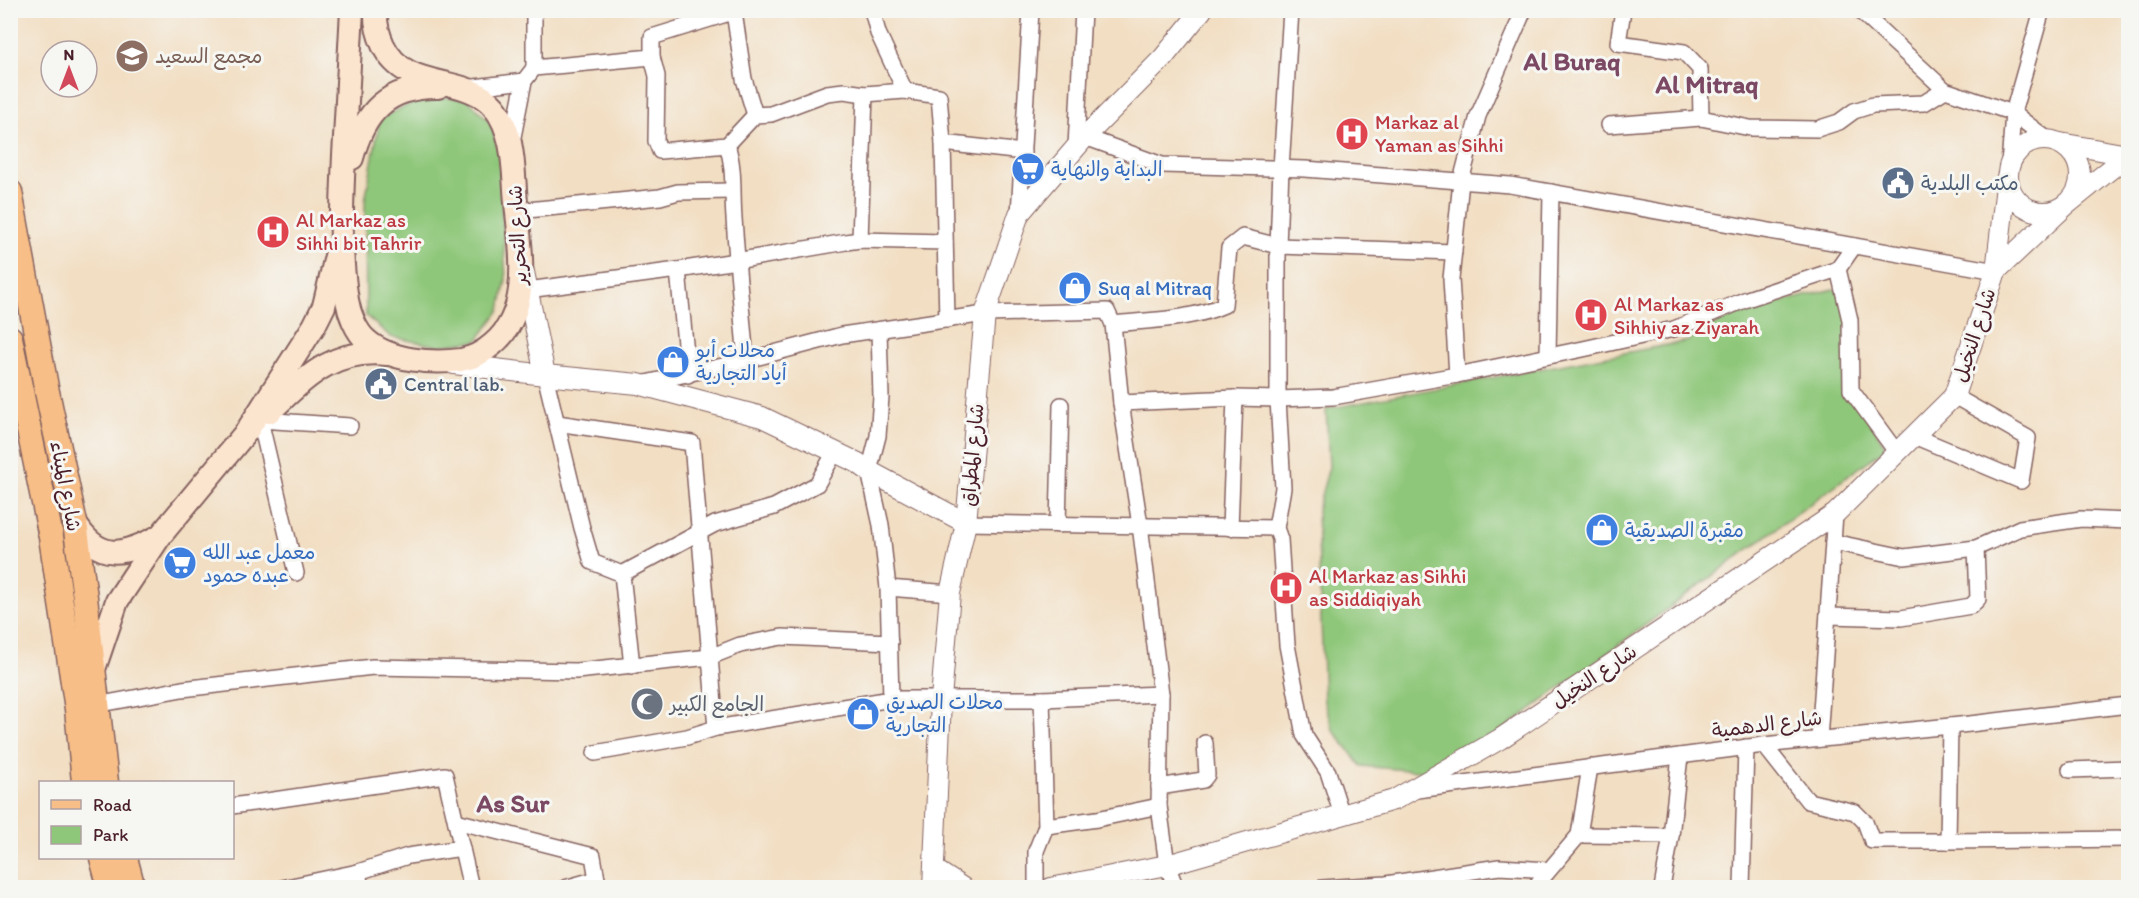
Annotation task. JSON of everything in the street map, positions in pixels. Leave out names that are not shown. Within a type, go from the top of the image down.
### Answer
[{"type":"main road","name":"شارع التحرير","points":[[352,10],[341,225],[347,303],[356,326],[367,341],[390,354],[416,361],[444,362],[468,359],[486,350],[502,337],[524,290],[511,148],[505,125],[482,95],[463,88],[426,80],[409,73],[396,63],[386,51],[378,34],[376,10]]},
{"type":"main road","points":[[342,195],[357,141],[364,124],[374,110],[404,91],[423,87],[463,88]]},
{"type":"main road","name":"شارع الميناء","points":[[10,192],[46,387],[75,523],[106,781]]},
{"type":"main road","points":[[254,425],[324,306],[334,269],[341,225]]},
{"type":"main road","points":[[10,338],[51,537],[77,709],[84,781]]},
{"type":"main road","points":[[93,672],[117,601],[160,536],[254,425],[306,378],[327,363],[361,353],[390,354]]},
{"type":"main road","points":[[75,523],[83,537],[92,545],[104,550],[118,552],[131,549],[160,536]]},
{"type":"main road","points":[[102,859],[110,888]]},
{"type":"main road","points":[[125,859],[133,888]]},
{"type":"street","points":[[511,148],[524,81],[534,68],[534,10]]},
{"type":"street","points":[[872,10],[878,33],[905,91]]},
{"type":"street","points":[[1019,214],[1031,10]]},
{"type":"street","points":[[1083,10],[1081,142],[1162,165],[1281,168],[1510,185],[1996,271],[2065,206],[2128,155]]},
{"type":"street","name":"شارع المطراق","points":[[444,362],[638,384],[762,417],[858,463],[966,523],[985,314],[1019,214],[1081,142],[1163,58],[1202,10]]},
{"type":"street","points":[[1291,10],[1278,246],[1278,399],[1283,488],[1276,528],[1280,539],[1287,645],[1304,735],[1328,772],[1342,816]]},
{"type":"street","points":[[1457,375],[1452,279],[1461,181],[1478,116],[1524,10]]},
{"type":"street","points":[[1623,10],[1618,44],[1684,52],[1700,69],[1701,118]]},
{"type":"street","points":[[1859,10],[1945,90],[2013,113],[2067,149],[2075,159],[2080,171],[2079,184],[2074,196],[2065,206],[2055,211],[2043,212],[2032,211],[2022,206],[2014,198],[2009,188],[2008,171],[2013,113],[2042,10]]},
{"type":"street","points":[[755,115],[744,79],[737,11],[652,37],[652,57],[657,76],[656,141],[660,151],[727,145],[755,115],[771,114],[827,93],[844,91],[865,94],[905,91],[939,96],[943,143],[947,321]]},
{"type":"street","points":[[534,68],[652,57]]},
{"type":"street","points":[[463,88],[524,81]]},
{"type":"street","points":[[1609,125],[1701,118],[1750,128],[1817,129],[1839,122],[1854,111],[1863,108],[1873,105],[1924,103],[1945,90]]},
{"type":"street","points":[[860,240],[865,94]]},
{"type":"street","points":[[2008,171],[2015,154],[2024,146],[2035,141],[2052,141],[2128,155]]},
{"type":"street","points":[[943,143],[1023,152]]},
{"type":"street","points":[[727,145],[732,159],[736,261],[746,361]]},
{"type":"street","name":"شارع النخيل","points":[[1051,888],[1167,865],[1394,800],[1500,739],[1835,514],[1954,396],[1996,271],[2008,171]]},
{"type":"street","points":[[517,211],[660,197],[678,192],[732,191]]},
{"type":"street","points":[[1548,356],[1551,192]]},
{"type":"street","points":[[1113,324],[1213,310],[1224,305],[1229,248],[1243,237],[1278,246],[1454,252]]},
{"type":"street","points":[[622,574],[592,562],[524,290],[678,270],[860,240],[945,242]]},
{"type":"street","points":[[1121,403],[1333,397],[1548,356],[1674,329],[1747,298],[1838,269],[1854,246]]},
{"type":"street","points":[[1838,269],[1850,320],[1851,390],[1898,453]]},
{"type":"street","points":[[678,270],[688,375]]},
{"type":"street","points":[[638,384],[688,375],[842,335],[985,314],[1107,311],[1113,324],[1121,403],[1140,525],[1161,694],[1159,806],[1167,865],[1176,888]]},
{"type":"street","points":[[879,331],[881,397],[878,436],[869,471],[881,525],[888,588],[891,699]]},
{"type":"street","points":[[1914,436],[2020,481],[2028,438],[1954,396]]},
{"type":"street","points":[[1230,528],[1235,398]]},
{"type":"street","points":[[1058,525],[1061,405]]},
{"type":"street","points":[[557,423],[692,443],[717,728]]},
{"type":"street","points":[[296,573],[254,425],[350,426]]},
{"type":"street","points":[[622,574],[715,524],[774,507],[817,484],[835,452]]},
{"type":"street","points":[[1819,739],[1835,514]]},
{"type":"street","points":[[1833,542],[1904,557],[1976,548],[2020,528],[2081,519],[2128,521]]},
{"type":"street","points":[[963,888],[934,878],[941,699],[950,593],[966,523],[1276,528]]},
{"type":"street","points":[[1828,616],[1901,618],[1971,606],[1978,599],[1976,548]]},
{"type":"street","points":[[622,574],[632,666]]},
{"type":"street","points":[[888,588],[950,593]]},
{"type":"street","points":[[96,705],[182,688],[373,667],[576,672],[710,657],[740,645],[782,637],[890,642]]},
{"type":"street","points":[[595,753],[687,737],[717,728],[891,699],[1042,699],[1161,694]]},
{"type":"street","points":[[1035,888],[1035,851],[1046,826],[1042,699]]},
{"type":"street","name":"شارع الدهمية","points":[[1412,790],[1746,747],[2128,705]]},
{"type":"street","points":[[1948,841],[1950,726]]},
{"type":"street","points":[[1159,788],[1203,780],[1207,775],[1205,743]]},
{"type":"street","points":[[1764,745],[1808,801],[1855,812],[1865,822],[1872,841],[2128,839]]},
{"type":"street","points":[[1742,888],[1746,747]]},
{"type":"street","points":[[1662,888],[1671,836],[1680,756]]},
{"type":"street","points":[[1533,888],[1579,835],[1590,767]]},
{"type":"street","points":[[2070,770],[2128,768]]},
{"type":"street","points":[[234,806],[445,775],[471,888]]},
{"type":"street","points":[[1046,826],[1097,819],[1159,806]]},
{"type":"street","points":[[456,821],[592,856],[598,883],[565,888]]},
{"type":"street","points":[[1579,835],[1671,836]]},
{"type":"street","points":[[282,888],[358,872],[408,856],[462,848]]},
{"type":"street","points":[[1322,888],[1386,886],[1499,867],[1548,870]]},
{"type":"street","points":[[358,872],[361,888]]},
{"type":"green space","points":[[438,97],[467,99],[491,123],[499,155],[506,280],[500,310],[477,341],[438,346],[391,337],[366,316],[365,201],[380,118],[417,101]]},
{"type":"green space","points":[[1834,289],[1853,301],[1851,387],[1886,448],[1492,738],[1429,772],[1361,766],[1333,730],[1324,702],[1317,510],[1329,467],[1326,409],[1688,341],[1720,322],[1758,308]]},
{"type":"place","name":"مجمع السعيد","points":[[132,56]]},
{"type":"place","name":"Markaz al Yaman as Sihhi","points":[[1352,134]]},
{"type":"place","name":"البداية والنهاية","points":[[1028,169]]},
{"type":"place","name":"مكتب البلدية","points":[[1898,183]]},
{"type":"place","name":"Al Markaz as Sihhi bit Tahrir","points":[[273,232]]},
{"type":"place","name":"Suq al Mitraq","points":[[1075,288]]},
{"type":"place","name":"Al Markaz as Sihhiy az Ziyarah","points":[[1591,315]]},
{"type":"place","name":"محلات أبو أياد التجارية","points":[[673,362]]},
{"type":"place","name":"Central lab.","points":[[381,384]]},
{"type":"place","name":"مقبرة الصديقية","points":[[1602,530]]},
{"type":"place","name":"معمل عبد الله عبده حمود","points":[[180,563]]},
{"type":"place","name":"Al Markaz as Sihhi as Siddiqiyah","points":[[1286,588]]},
{"type":"place","name":"الجامع الكبير","points":[[647,704]]},
{"type":"place","name":"محلات الصديق التجارية","points":[[863,714]]},
{"type":"district","name":"Al Buraq","points":[[1572,61]]},
{"type":"district","name":"Al Mitraq","points":[[1707,84]]},
{"type":"district","name":"As Sur","points":[[513,803]]}]
